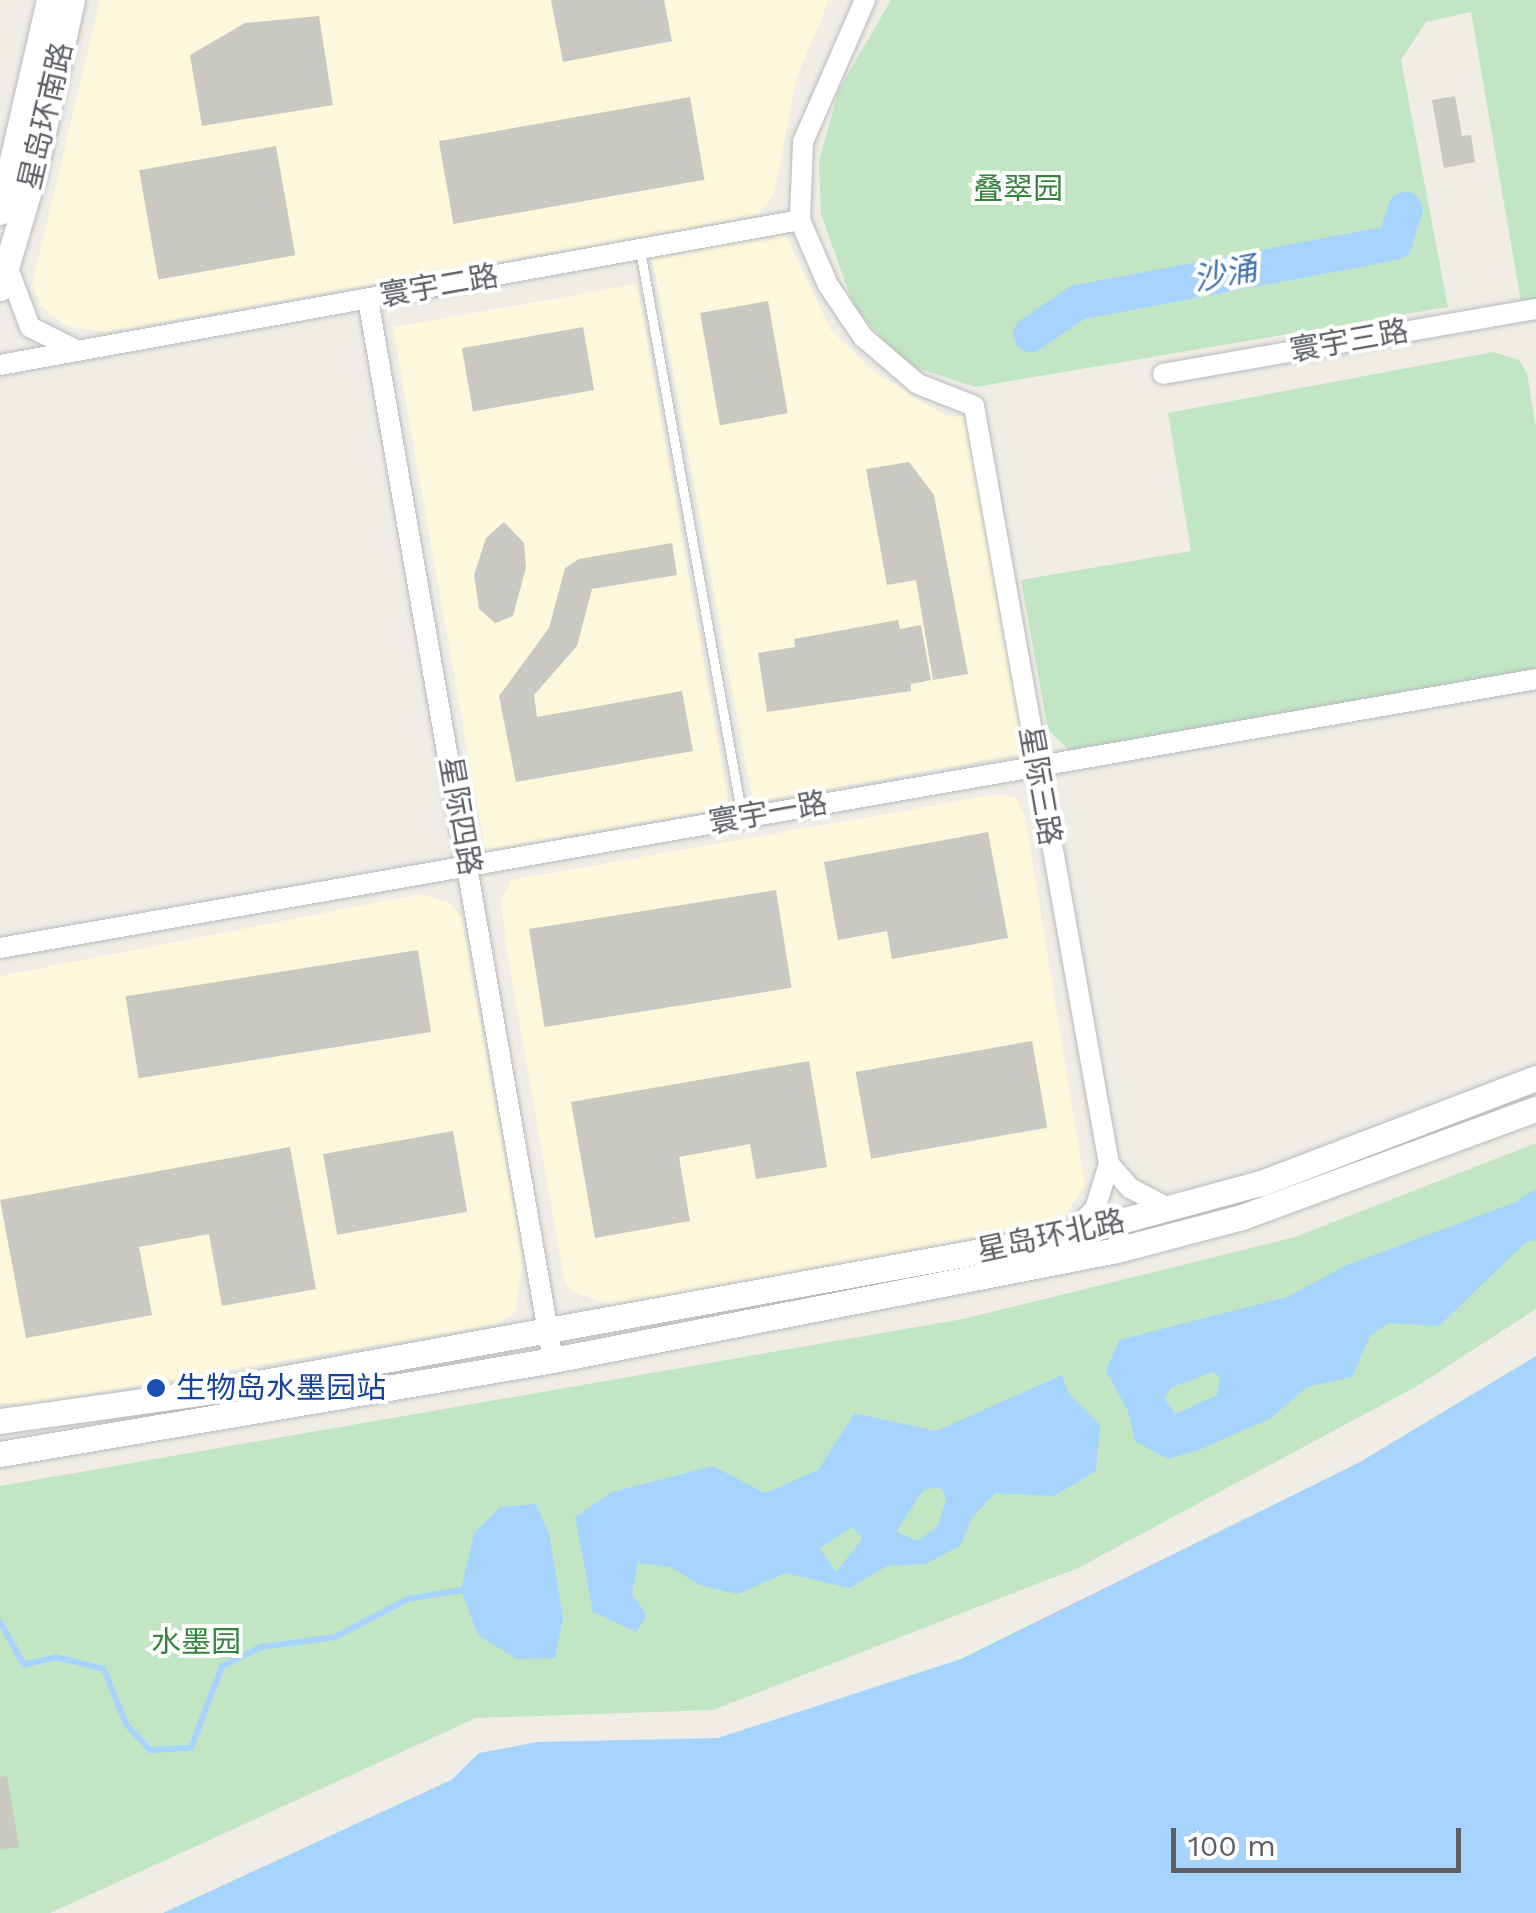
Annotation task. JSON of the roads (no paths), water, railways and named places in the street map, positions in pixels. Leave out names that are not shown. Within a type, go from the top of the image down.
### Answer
[{"type":"main road","name":"星岛环南路","points":[[0,212],[49,0]]},
{"type":"main road","name":"星岛环南路","points":[[4,277],[72,0]]},
{"type":"main road","name":"星岛环北路","points":[[549,1332],[1069,1235],[1170,1210],[1401,1133],[1536,1078]]},
{"type":"main road","name":"星岛环北路","points":[[553,1360],[1117,1250],[1242,1217],[1536,1109]]},
{"type":"main road","points":[[0,1421],[549,1332]]},
{"type":"main road","points":[[0,1454],[553,1360]]},
{"type":"street","points":[[800,220],[803,142],[865,0]]},
{"type":"street","name":"寰宇二路","points":[[0,365],[800,220]]},
{"type":"street","name":"星际三路","points":[[800,220],[828,285],[862,337],[918,384],[974,406],[1109,1164],[1095,1208],[1069,1235]]},
{"type":"street","points":[[4,277],[30,326],[76,350]]},
{"type":"street","name":"星际四路","points":[[368,300],[553,1360]]},
{"type":"street","name":"寰宇三路","points":[[1163,374],[1536,308]]},
{"type":"street","name":"寰宇一路","points":[[0,948],[1536,678]]},
{"type":"street","points":[[1109,1164],[1130,1188],[1170,1210]]},
{"type":"lane","points":[[640,250],[742,817]]},
{"type":"water","points":[[1536,1188],[1536,1240],[1526,1242],[1439,1326],[1389,1323],[1370,1336],[1352,1377],[1307,1387],[1271,1418],[1199,1450],[1167,1459],[1135,1441],[1128,1411],[1106,1371],[1119,1340],[1287,1297],[1347,1265],[1516,1202]],"holes":[[[1213,1372],[1220,1377],[1217,1395],[1176,1414],[1164,1398],[1172,1387]]]},
{"type":"water","points":[[1536,1356],[1536,1913],[163,1913],[451,1780],[479,1753],[538,1742],[718,1738],[961,1659],[1360,1462]]},
{"type":"water","points":[[1062,1375],[1068,1393],[1100,1425],[1096,1471],[1054,1496],[995,1493],[972,1518],[960,1546],[925,1564],[887,1566],[850,1588],[785,1573],[738,1594],[699,1585],[671,1567],[638,1563],[632,1594],[647,1615],[636,1632],[593,1612],[575,1517],[612,1492],[713,1466],[765,1493],[818,1470],[855,1413],[936,1431]],"holes":[[[941,1488],[946,1499],[938,1525],[918,1541],[896,1532],[924,1489]],[[852,1527],[863,1538],[836,1572],[820,1548]]]},
{"type":"water","points":[[536,1504],[549,1533],[563,1618],[555,1658],[517,1659],[478,1635],[461,1590],[474,1533],[500,1507]]},
{"type":"waterway","name":"沙涌","points":[[1030,334],[1077,302],[1394,242],[1405,209]]},
{"type":"waterway","points":[[0,1622],[24,1665],[56,1657],[104,1669],[126,1724],[150,1750],[191,1748],[222,1666],[261,1647],[335,1637],[408,1599],[461,1590]]},
{"type":"place","name":"生物岛水墨园站","points":[[156,1388]]},
{"type":"park label","name":"叠翠园","points":[[1018,189]]},
{"type":"park label","name":"水墨园","points":[[196,1642]]}]
